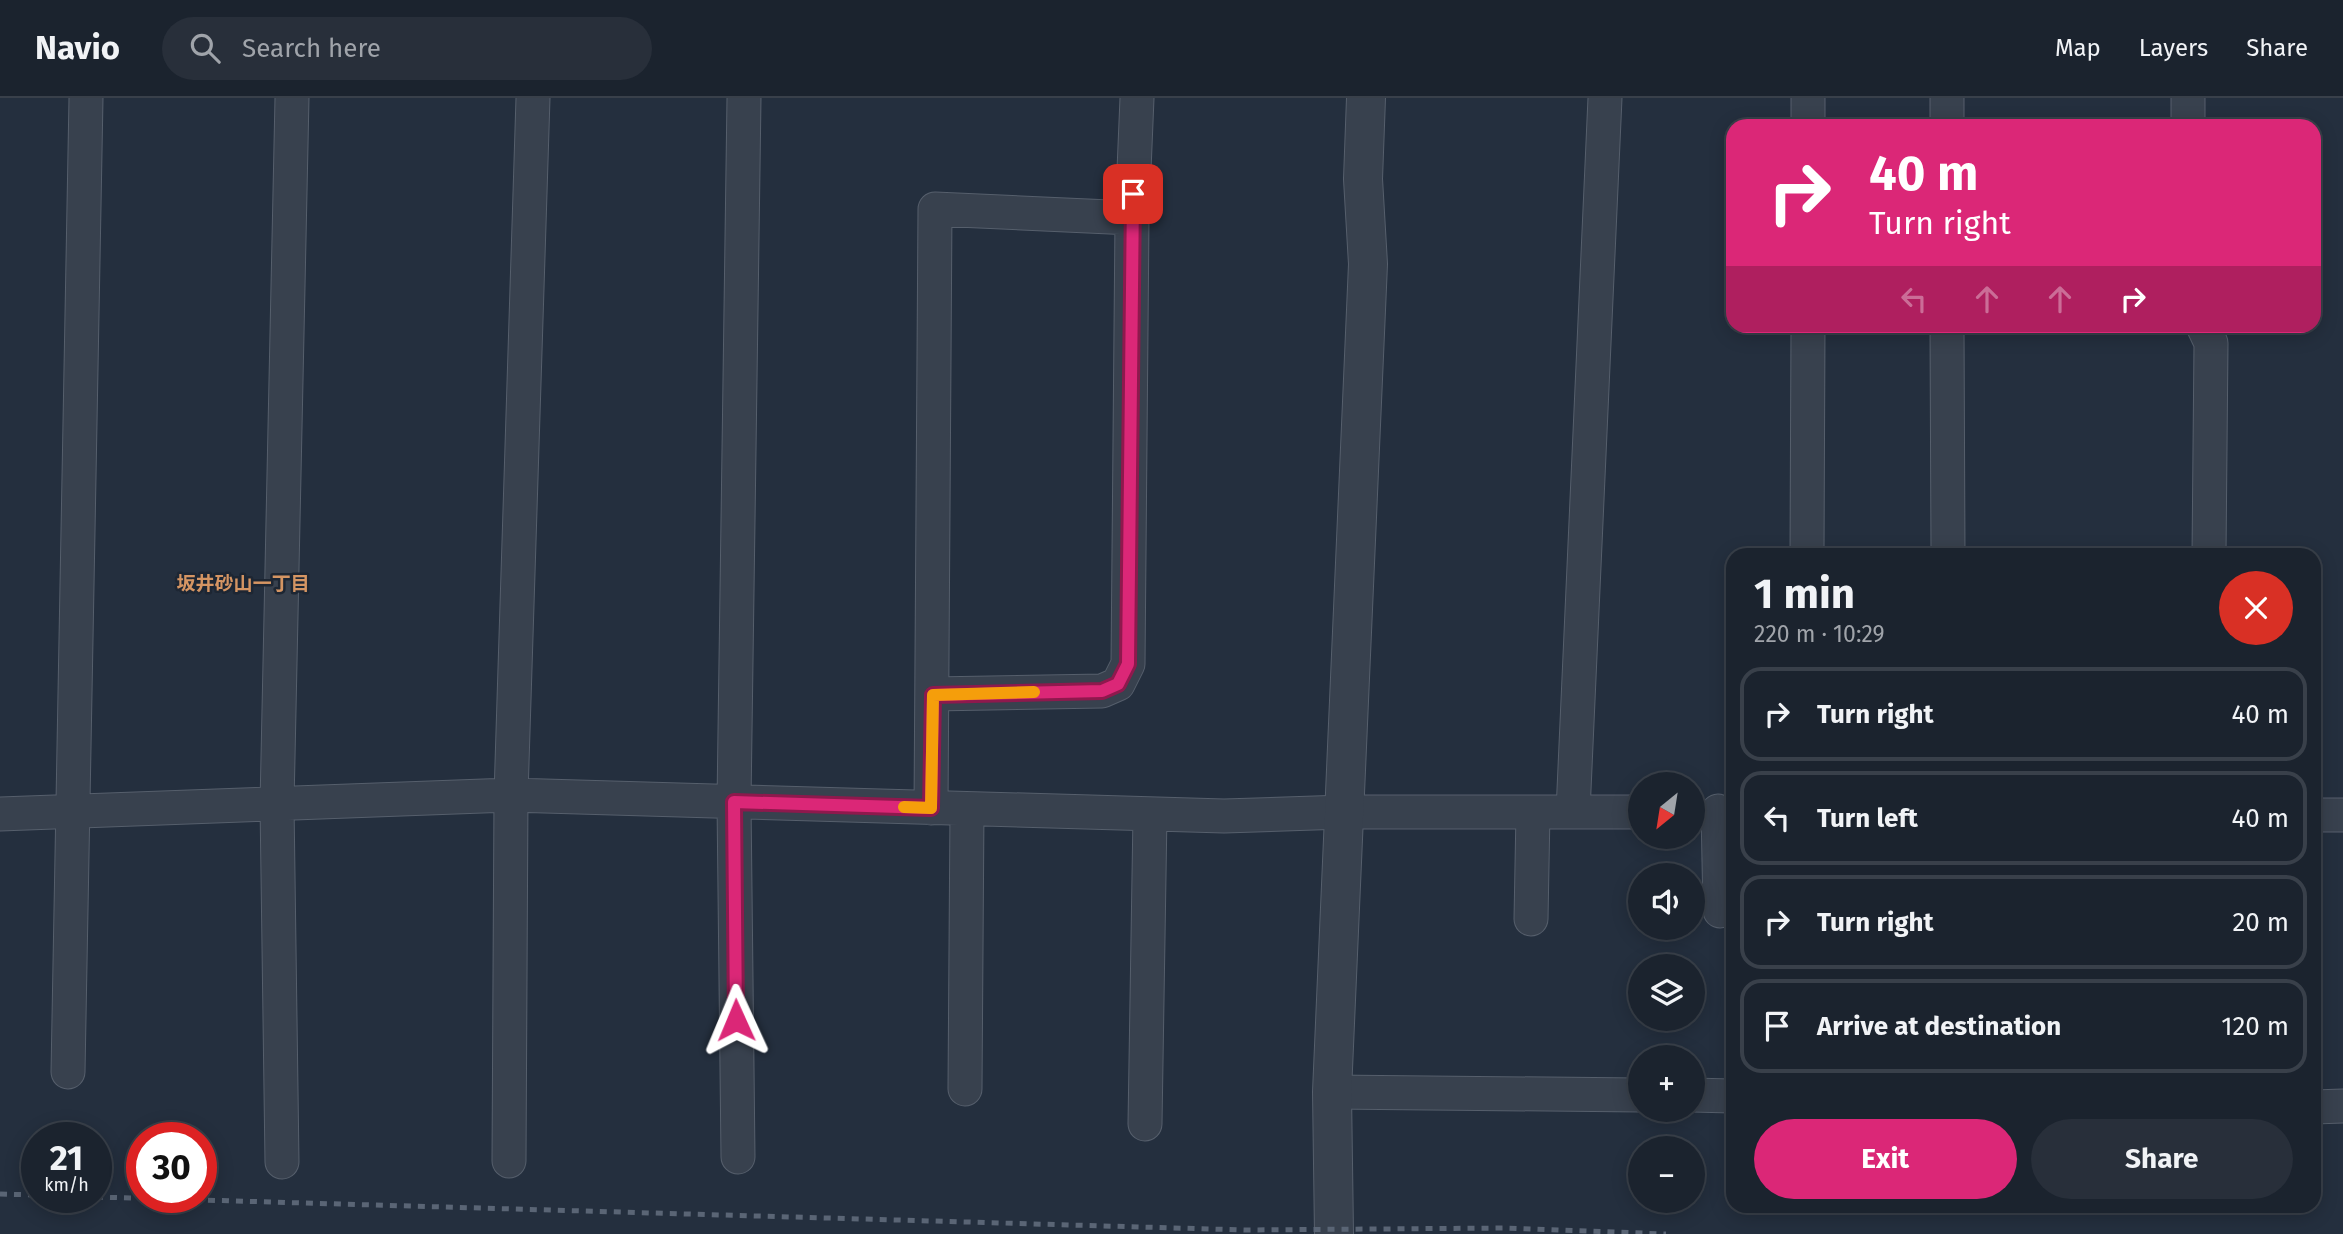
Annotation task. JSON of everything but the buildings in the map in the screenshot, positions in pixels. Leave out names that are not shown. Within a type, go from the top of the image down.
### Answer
[{"type":"street","points":[[68,1072],[86,98]]},
{"type":"street","points":[[282,1163],[277,804],[292,98]]},
{"type":"street","points":[[509,1161],[511,795],[533,98]]},
{"type":"street","points":[[738,1157],[734,802],[744,98]]},
{"type":"street","points":[[933,695],[1102,691],[1118,684],[1128,664],[1132,218],[1137,98]]},
{"type":"street","points":[[1334,1234],[1332,1092],[1368,264],[1363,179],[1366,98]]},
{"type":"street","points":[[1573,812],[1605,98]]},
{"type":"street","points":[[1808,98],[1808,119]]},
{"type":"street","points":[[1947,98],[1947,119]]},
{"type":"street","points":[[2188,98],[2188,119]]},
{"type":"street","points":[[931,808],[935,209],[1132,218]]},
{"type":"street","points":[[1808,333],[1808,548]]},
{"type":"street","points":[[1947,333],[1948,548]]},
{"type":"street","points":[[2206,333],[2211,343],[2209,548]]},
{"type":"street","points":[[0,814],[511,795],[1224,816],[1628,812]]},
{"type":"street","points":[[965,1089],[967,809]]},
{"type":"street","points":[[1714,811],[1720,911]]},
{"type":"street","points":[[1531,919],[1533,812]]},
{"type":"street","points":[[1144,1124],[1150,814]]},
{"type":"street","points":[[2321,815],[2343,815]]},
{"type":"street","points":[[1332,1092],[1628,1095]]},
{"type":"street","points":[[1705,1095],[1726,1096]]},
{"type":"street","points":[[2321,1107],[2343,1106]]},
{"type":"railway","points":[[0,1194],[21,1195]]},
{"type":"railway","points":[[112,1197],[1245,1230],[1505,1228],[1666,1234]]},
{"type":"slow traffic","points":[[904,807],[931,808],[933,695],[1034,692]]},
{"type":"district","name":"坂井砂山一丁目","points":[[243,583]]},
{"type":"route","points":[[736,1020],[734,802],[931,808],[933,695],[1102,691],[1118,684],[1128,664],[1133,194]]}]
